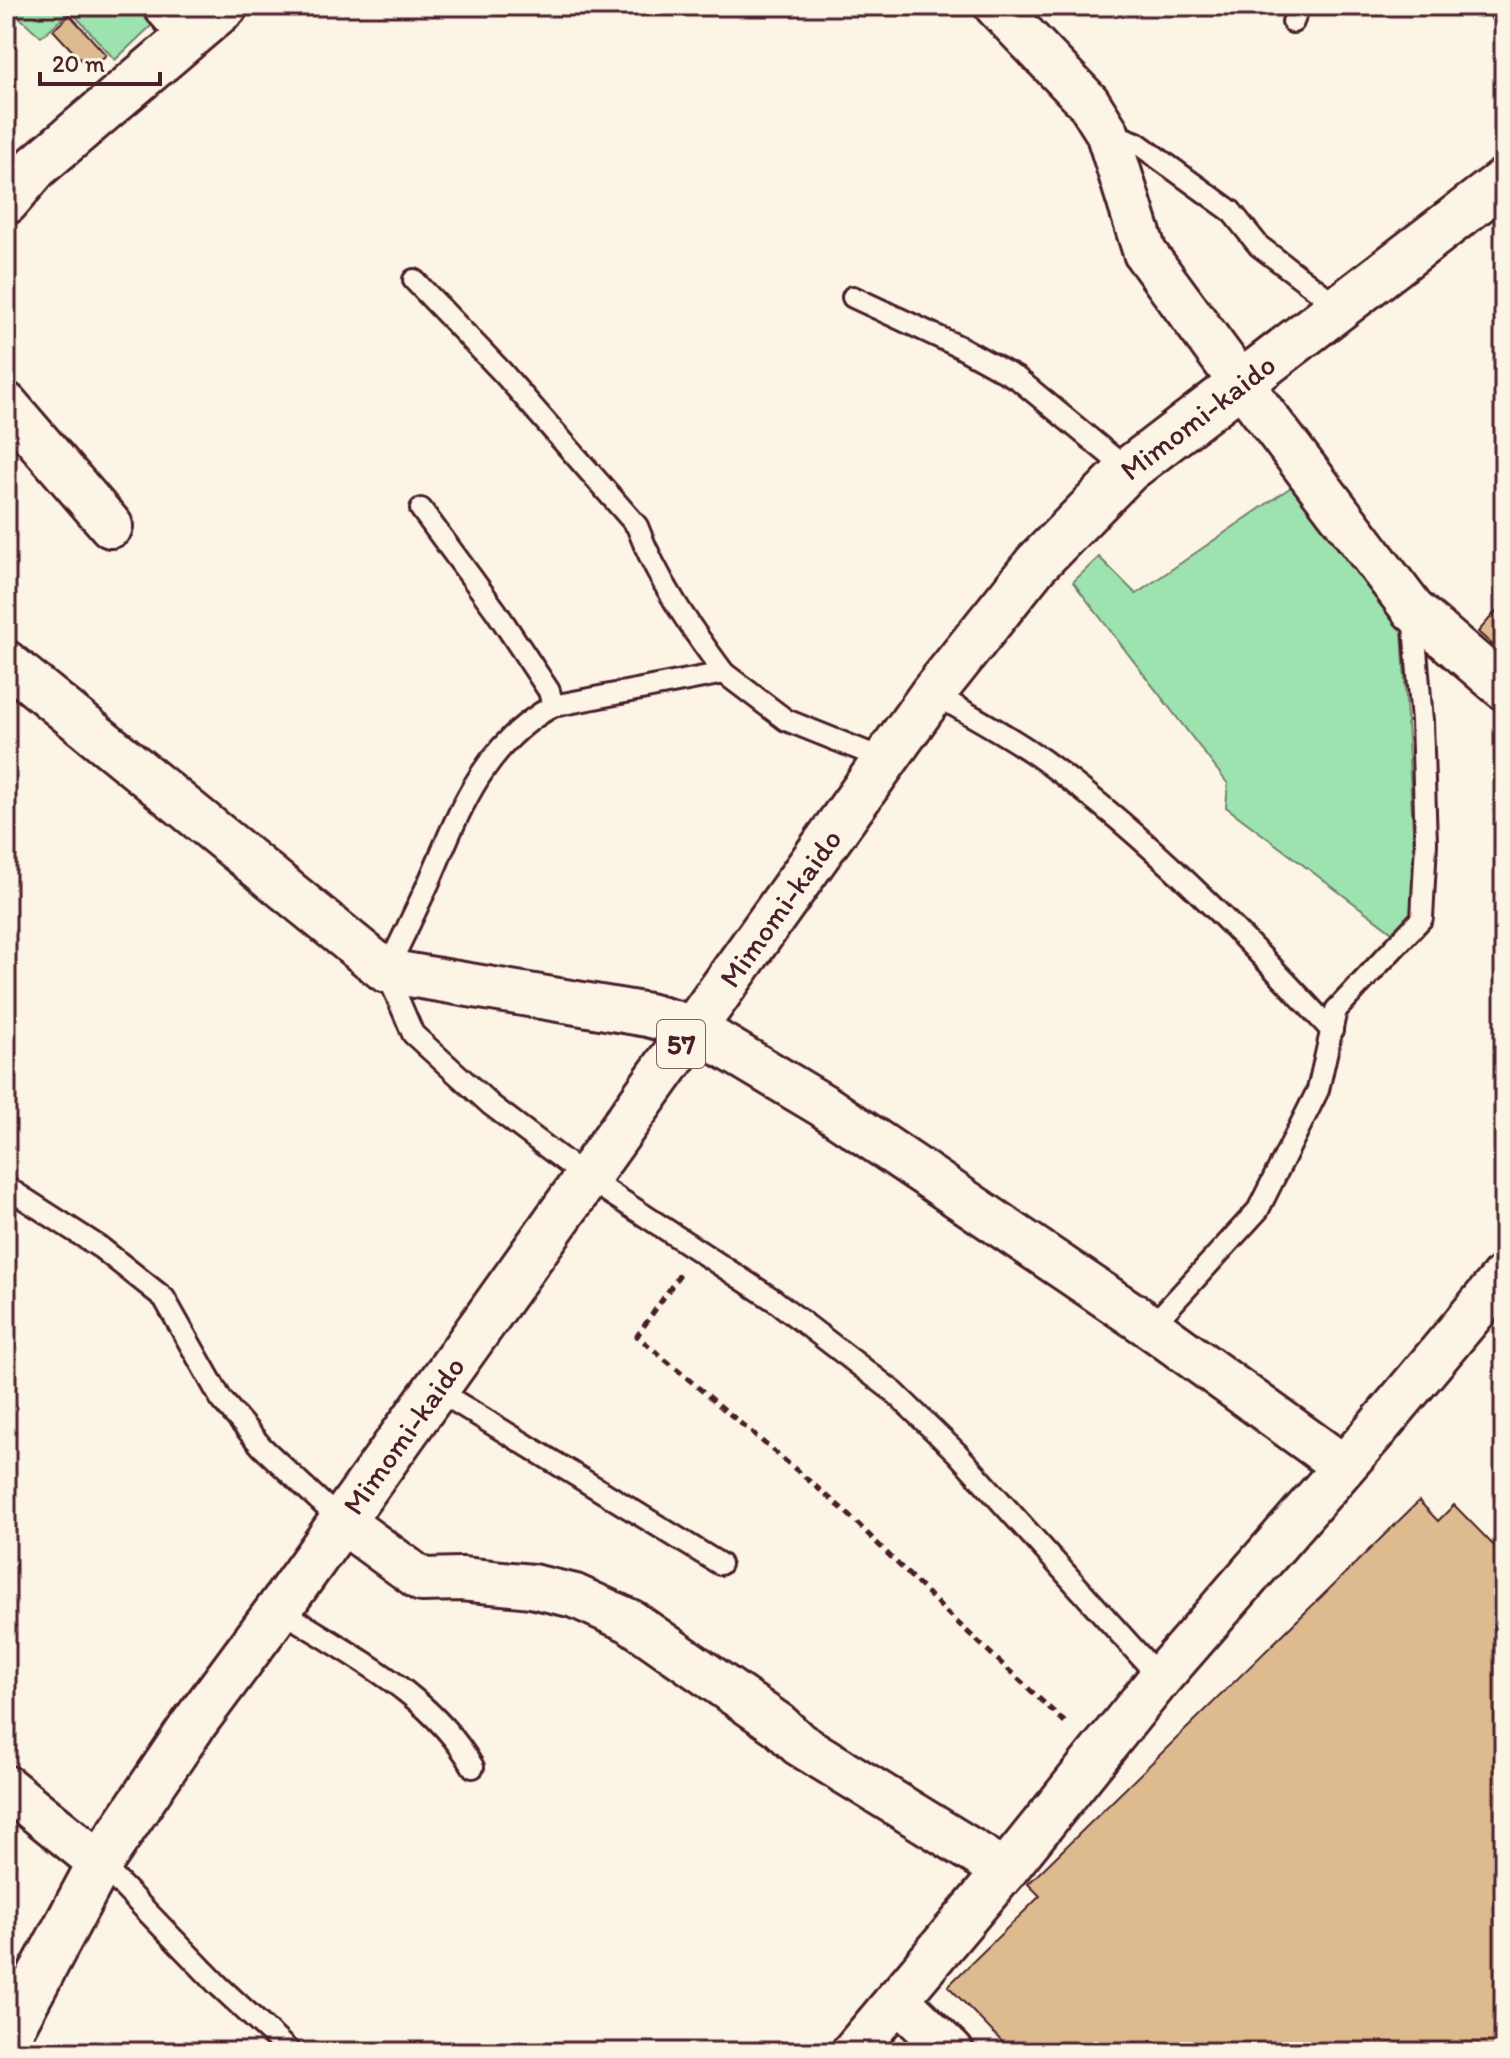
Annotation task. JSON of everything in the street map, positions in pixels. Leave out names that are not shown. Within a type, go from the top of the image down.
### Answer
[{"type":"main road","points":[[6,202],[177,20],[225,6]]},
{"type":"main road","name":"Mimomi-kaido","points":[[6,2039],[100,1863],[193,1725],[933,693],[1036,564],[1128,470],[1504,181]]},
{"type":"street","points":[[996,6],[1088,102],[1107,132],[1145,253],[1240,382],[1413,610],[1504,688]]},
{"type":"street","points":[[6,404],[29,427],[111,526]]},
{"type":"street","points":[[6,662],[386,971],[648,1015],[692,1027],[824,1106],[1151,1327],[1343,1466]]},
{"type":"street","points":[[853,2052],[1005,1871],[1160,1678],[1504,1276]]},
{"type":"street","points":[[340,1520],[422,1580],[461,1579],[532,1586],[575,1596],[630,1621],[779,1725],[799,1744],[1005,1871]]},
{"type":"street","points":[[6,1787],[100,1863]]},
{"type":"street","points":[[897,1999],[952,2052]]},
{"type":"lane","points":[[1497,6],[1504,15]]},
{"type":"lane","points":[[1107,132],[1137,143],[1231,211],[1259,246],[1338,306]]},
{"type":"lane","points":[[414,280],[503,373],[637,526],[647,552],[685,619],[724,673],[786,720],[886,760]]},
{"type":"lane","points":[[853,297],[960,347],[1018,379],[1128,470]]},
{"type":"lane","points":[[421,509],[496,611],[549,691],[553,706]]},
{"type":"lane","points":[[1151,1327],[1258,1210],[1318,1090],[1336,1010],[1422,918],[1426,843],[1422,721],[1413,610]]},
{"type":"lane","points":[[724,673],[553,706],[532,717],[490,760],[468,793],[386,971],[413,1034],[491,1105],[587,1178],[774,1300],[894,1392],[957,1453],[1160,1678]]},
{"type":"lane","points":[[933,693],[1041,759],[1125,827],[1233,925],[1332,1031]]},
{"type":"lane","points":[[6,1187],[101,1248],[164,1298],[221,1399],[262,1447],[340,1520]]},
{"type":"lane","points":[[435,1389],[720,1564]]},
{"type":"lane","points":[[279,1609],[418,1700],[461,1746],[473,1767]]},
{"type":"lane","points":[[100,1863],[218,1985],[290,2052]]},
{"type":"path","points":[[697,1250],[637,1336],[845,1511],[944,1610],[1100,1753]]},
{"type":"green space","points":[[7,6],[148,6],[155,14],[151,26],[115,60],[71,11],[41,37]]},
{"type":"green space","points":[[1294,485],[1402,628],[1417,906],[1395,934],[1226,807],[1228,784],[1073,582],[1099,557],[1136,594]]},
{"type":"building","points":[[70,15],[106,55],[90,70],[53,30]]},
{"type":"building","points":[[1504,602],[1504,655],[1478,632]]},
{"type":"building","points":[[1419,1501],[1438,1521],[1454,1505],[1504,1556],[1504,2050],[1161,2052],[1151,2041],[1140,2052],[1012,2052],[948,1986],[1040,1896],[1028,1884]]}]
